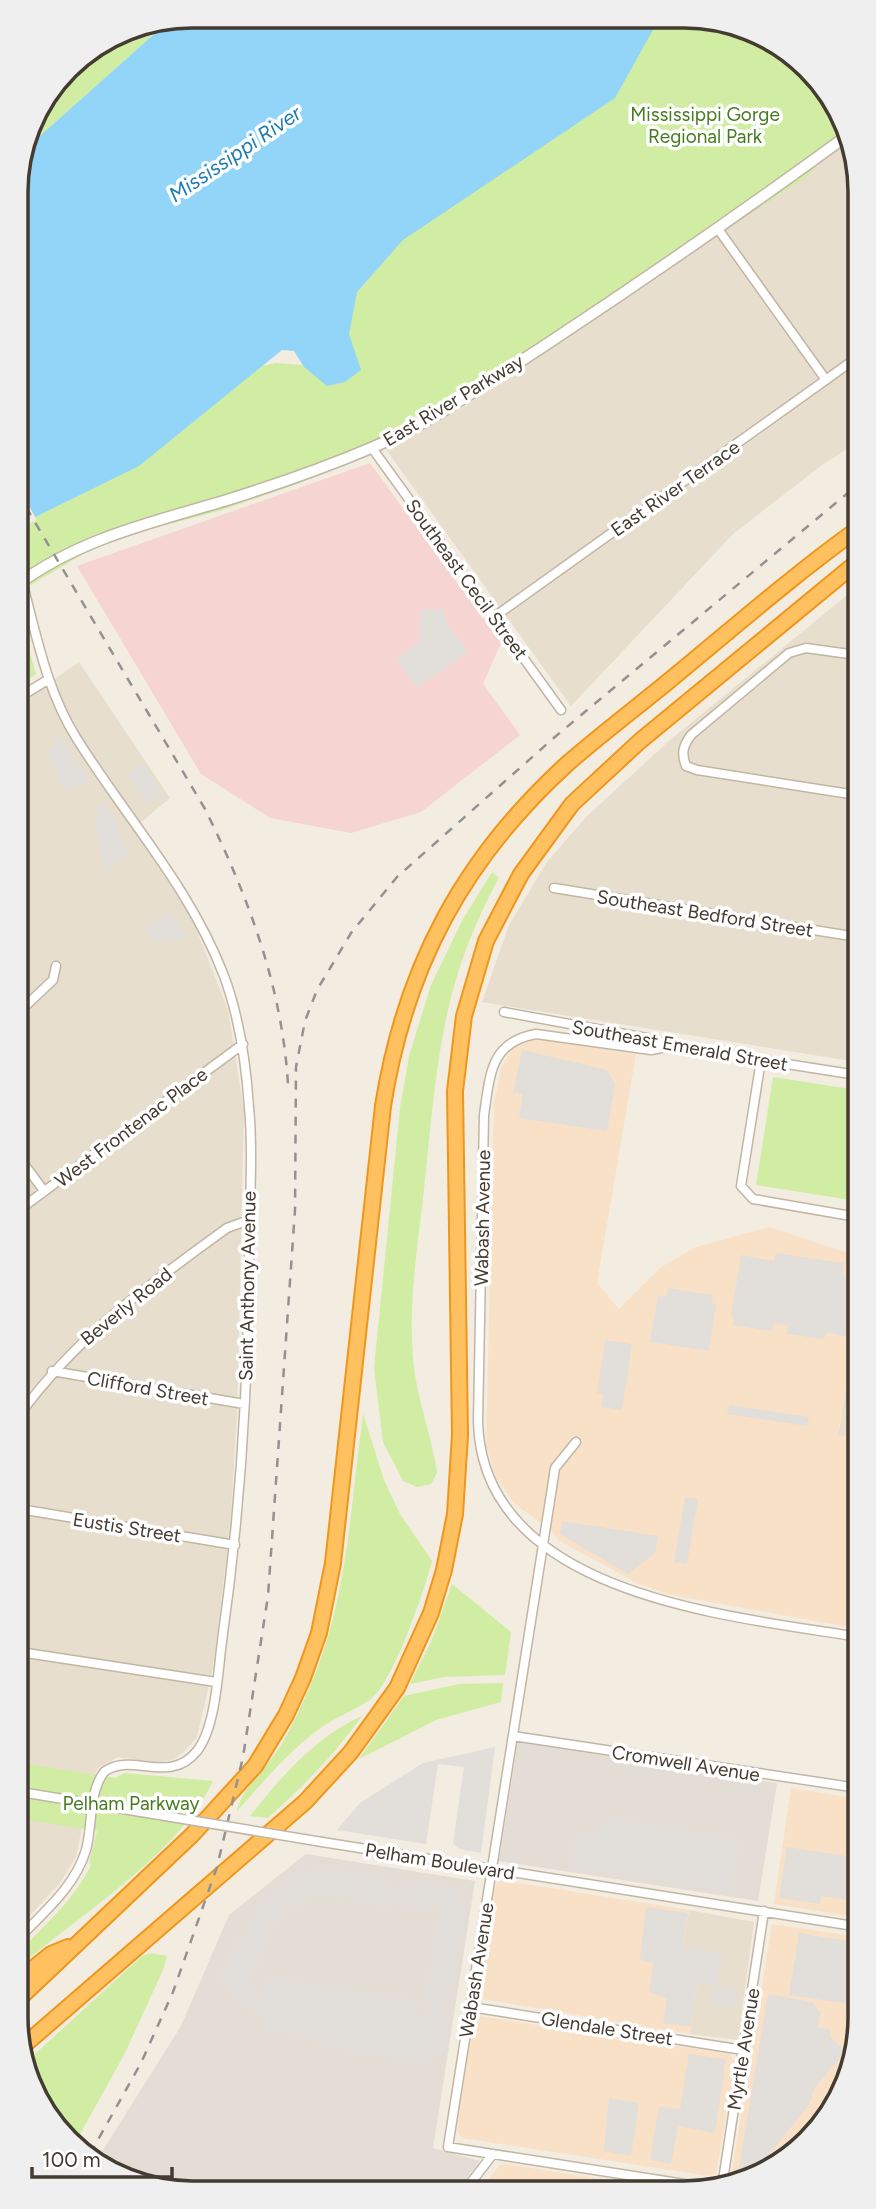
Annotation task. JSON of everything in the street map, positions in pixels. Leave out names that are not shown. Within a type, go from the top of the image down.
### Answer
[{"type":"highway","points":[[28,1991],[201,1826],[243,1781],[286,1715],[306,1670],[324,1610],[333,1563],[388,1075],[405,1006],[442,920],[490,846],[568,764],[848,537]]},
{"type":"highway","points":[[29,2040],[64,2007],[305,1802],[351,1752],[397,1688],[431,1613],[456,1514],[460,1435],[454,1135],[457,1061],[471,984],[491,930],[533,855],[578,799],[640,741],[848,570]]},
{"type":"highway","points":[[28,1972],[51,1954],[79,1943]]},
{"type":"street","name":"East River Parkway","points":[[28,578],[73,550],[114,533],[240,496],[372,448],[463,399],[718,229],[839,141]]},
{"type":"street","points":[[718,229],[826,380]]},
{"type":"street","name":"East River Terrace","points":[[494,617],[848,364]]},
{"type":"street","name":"Southeast Cecil Street","points":[[372,448],[561,710]]},
{"type":"street","name":"Saint Anthony Avenue","points":[[28,609],[49,679],[76,737],[175,877],[198,918],[231,994],[243,1044],[250,1111],[250,1220],[244,1404],[235,1545],[207,1729],[197,1751],[171,1767],[111,1767],[101,1775],[93,1803],[86,1849],[76,1873],[69,1885],[28,1929]]},
{"type":"street","points":[[848,655],[806,648],[789,653],[691,734],[684,746],[686,766],[848,794]]},
{"type":"street","points":[[28,692],[49,679]]},
{"type":"street","name":"Southeast Bedford Street","points":[[554,888],[848,936]]},
{"type":"street","points":[[28,1004],[53,980],[56,966]]},
{"type":"street","name":"Southeast Emerald Street","points":[[504,1012],[652,1039],[672,1046],[848,1074]]},
{"type":"street","name":"Wabash Avenue","points":[[543,1543],[518,1521],[498,1495],[485,1469],[479,1439],[484,1115],[489,1078],[505,1046],[519,1037],[536,1034],[651,1050],[672,1046]]},
{"type":"street","name":"West Frontenac Place","points":[[28,1203],[243,1044]]},
{"type":"street","points":[[761,1060],[741,1186],[753,1199],[848,1215]]},
{"type":"street","points":[[28,1169],[44,1191]]},
{"type":"street","name":"Beverly Road","points":[[28,1403],[52,1371],[80,1342],[126,1302],[227,1228],[250,1220]]},
{"type":"street","name":"Clifford Street","points":[[52,1371],[244,1404]]},
{"type":"street","name":"Wabash Avenue","points":[[493,2154],[448,2147],[555,1468],[576,1442]]},
{"type":"street","name":"Eustis Street","points":[[28,1510],[235,1545]]},
{"type":"street","points":[[543,1543],[624,1588],[704,1612],[848,1635]]},
{"type":"street","points":[[28,1653],[216,1682]]},
{"type":"street","name":"Cromwell Avenue","points":[[514,1732],[848,1786]]},
{"type":"street","name":"Pelham Boulevard","points":[[28,1793],[848,1925]]},
{"type":"street","name":"Myrtle Avenue","points":[[724,2176],[764,1911]]},
{"type":"street","name":"Glendale Street","points":[[471,2007],[743,2050]]},
{"type":"street","points":[[472,2181],[493,2154],[657,2181]]},
{"type":"shaded area","points":[[840,144],[847,171],[848,192],[848,448],[822,465],[733,534],[571,706],[385,448],[461,409]]},
{"type":"shaded area","points":[[370,463],[501,643],[483,684],[520,735],[421,812],[351,833],[270,818],[201,774],[77,566]]},
{"type":"shaded area","points":[[848,595],[848,1061],[482,1002],[509,925],[547,862],[587,816],[670,740]]},
{"type":"shaded area","points":[[443,609],[448,625],[468,652],[417,688],[396,659],[421,641],[420,610]]},
{"type":"shaded area","points":[[79,662],[170,798],[133,829],[192,918],[228,1010],[244,1111],[237,1415],[230,1529],[213,1668],[197,1737],[184,1752],[172,1760],[153,1762],[118,1757],[98,1768],[90,1788],[76,1857],[60,1883],[28,1917],[28,698]]},
{"type":"shaded area","points":[[59,736],[88,778],[84,783],[64,789],[53,762],[46,754]]},
{"type":"shaded area","points":[[143,764],[163,795],[148,805],[127,774]]},
{"type":"shaded area","points":[[103,803],[120,829],[116,832],[131,853],[107,871],[99,854],[96,821],[96,808]]},
{"type":"shaded area","points":[[28,855],[34,863],[29,867],[33,874],[28,877]]},
{"type":"shaded area","points":[[170,913],[187,939],[155,942],[146,927]]},
{"type":"shaded area","points":[[540,1039],[636,1054],[597,1283],[619,1309],[661,1267],[696,1247],[770,1227],[848,1253],[848,1376],[838,1435],[848,1436],[848,1627],[667,1594],[637,1583],[558,1540],[554,1533],[515,1504],[496,1477],[486,1445],[494,1103],[502,1066],[516,1044]]},
{"type":"shaded area","points":[[522,1050],[607,1070],[615,1084],[607,1131],[519,1118],[523,1094],[513,1093]]},
{"type":"shaded area","points":[[776,1253],[843,1263],[842,1273],[848,1282],[848,1337],[826,1332],[824,1339],[787,1334],[788,1325],[774,1323],[771,1331],[733,1325],[734,1317],[731,1316],[741,1255],[774,1261]]},
{"type":"shaded area","points":[[668,1288],[713,1295],[712,1303],[716,1304],[709,1351],[650,1342],[658,1296],[666,1297]]},
{"type":"shaded area","points":[[605,1340],[632,1344],[622,1410],[601,1407],[603,1394],[597,1393]]},
{"type":"shaded area","points":[[848,1377],[848,1437],[838,1436]]},
{"type":"shaded area","points":[[729,1405],[809,1417],[807,1426],[727,1414]]},
{"type":"shaded area","points":[[685,1497],[698,1499],[687,1564],[674,1562]]},
{"type":"shaded area","points":[[562,1521],[658,1536],[655,1553],[628,1574],[560,1534]]},
{"type":"shaded area","points":[[518,1742],[777,1783],[758,1901],[499,1861]]},
{"type":"shaded area","points":[[495,1747],[481,1853],[459,1849],[453,1843],[464,1767],[438,1764],[426,1844],[337,1830],[360,1803],[423,1763]]},
{"type":"shaded area","points":[[791,1788],[848,1797],[848,1916],[774,1904]]},
{"type":"shaded area","points":[[611,1819],[739,1840],[731,1892],[571,1867],[576,1834],[592,1836]]},
{"type":"shaded area","points":[[787,1847],[848,1856],[848,1900],[821,1896],[820,1904],[779,1898]]},
{"type":"shaded area","points":[[306,1854],[475,1881],[433,2148],[480,2161],[464,2181],[171,2180],[129,2169],[101,2153],[181,2026],[229,1915]]},
{"type":"shaded area","points":[[313,1867],[382,1878],[381,1886],[406,1889],[408,1881],[458,1889],[457,1901],[467,1904],[452,1994],[444,1994],[441,2021],[448,2023],[443,2057],[433,2055],[431,2063],[314,2044],[315,2037],[266,2029],[267,2021],[219,1978],[239,1941],[247,1944],[251,1923],[260,1914],[255,1908],[303,1869],[312,1876]],"holes":[[[346,1892],[357,1893],[356,1901],[392,1907],[394,1898],[405,1900],[404,1907],[429,1912],[431,1904],[444,1910],[445,1921],[437,1920],[432,1958],[439,1959],[438,1967],[431,1966],[424,2003],[432,2005],[427,2016],[419,2019],[415,2016],[418,2001],[267,1978],[265,1995],[262,1997],[244,1980],[248,1979],[265,1948],[259,1945],[267,1943],[268,1932],[261,1929],[267,1923],[273,1927],[286,1916],[282,1910],[288,1905],[293,1910],[314,1893],[344,1899]]]},
{"type":"shaded area","points":[[500,1880],[689,1910],[683,1947],[695,1949],[691,1971],[699,1973],[690,2034],[482,1999],[478,1993],[495,1887]]},
{"type":"shaded area","points":[[646,1907],[688,1913],[683,1947],[722,1953],[717,1985],[699,1983],[700,1973],[691,1970],[699,1973],[691,2027],[663,2023],[667,1999],[649,1991],[653,1963],[640,1960]]},
{"type":"shaded area","points":[[689,1910],[754,1922],[738,2040],[690,2034],[699,1974],[691,1971],[683,1947]]},
{"type":"shaded area","points":[[772,1924],[848,1935],[848,2028],[836,2080],[814,2117],[792,2140],[766,2159],[732,2173]]},
{"type":"shaded area","points":[[799,1933],[848,1941],[848,2004],[789,1995]]},
{"type":"shaded area","points":[[714,1986],[737,1990],[735,2007],[711,2004]]},
{"type":"shaded area","points":[[768,1994],[812,2002],[820,2012],[818,2027],[831,2030],[830,2036],[844,2050],[843,2053],[814,2089],[810,2103],[766,2159],[738,2171]]},
{"type":"shaded area","points":[[479,2016],[730,2054],[735,2062],[716,2174],[709,2176],[462,2138],[457,2130],[473,2022]]},
{"type":"shaded area","points":[[689,2054],[726,2059],[715,2133],[678,2126],[671,2164],[650,2160],[659,2107],[680,2109]]},
{"type":"shaded area","points":[[609,2098],[639,2103],[631,2156],[604,2151]]},
{"type":"shaded area","points":[[506,2164],[612,2181],[487,2181],[499,2166]]},
{"type":"green space","name":"Mississippi Gorge Regional Park","points":[[643,28],[695,28],[716,31],[747,40],[766,50],[800,76],[814,92],[836,129],[840,142],[806,177],[455,409],[364,457],[297,484],[222,510],[128,535],[92,549],[28,587],[28,513],[136,459],[251,368],[276,363],[302,365],[325,380],[355,284],[477,171]]},
{"type":"green space","points":[[157,32],[37,138],[50,110],[76,76],[119,45]]},
{"type":"green space","points":[[28,647],[36,674],[28,680]]},
{"type":"green space","points":[[492,872],[499,878],[479,918],[452,993],[433,1106],[414,1274],[412,1338],[417,1388],[437,1473],[431,1484],[417,1487],[403,1481],[383,1442],[374,1368],[400,1108],[409,1056],[431,985],[463,919]]},
{"type":"green space","points":[[773,1077],[848,1089],[848,1200],[756,1185]]},
{"type":"green space","points":[[363,1414],[384,1480],[400,1514],[432,1561],[428,1575],[399,1655],[381,1688],[367,1702],[331,1721],[301,1744],[278,1765],[237,1811],[244,1794],[276,1753],[290,1729],[325,1646],[347,1547]]},
{"type":"green space","points":[[452,1584],[511,1632],[505,1675],[444,1677],[410,1684],[431,1642]]},
{"type":"green space","points":[[503,1683],[501,1702],[436,1720],[359,1759],[404,1696],[459,1684]]},
{"type":"green space","points":[[362,1716],[318,1770],[268,1818],[250,1816],[300,1759],[329,1735]]},
{"type":"green space","name":"Pelham Parkway","points":[[28,1764],[115,1778],[125,1773],[213,1781],[177,1833],[153,1857],[28,1960],[28,1943],[60,1910],[91,1865],[89,1863],[97,1831],[28,1820]]},
{"type":"green space","points":[[151,1953],[167,1956],[125,2053],[79,2136],[50,2099],[40,2080],[33,2056],[142,1956]]},
{"type":"water","name":"Mississippi River","points":[[181,28],[654,28],[615,98],[403,240],[357,292],[349,334],[361,370],[345,382],[327,386],[304,367],[294,351],[282,350],[139,466],[28,521],[28,181],[37,138],[160,31]]},
{"type":"pier","points":[[28,504],[37,520],[28,524]]},
{"type":"railway","points":[[93,2148],[141,2063],[173,1992],[217,1867],[243,1757],[268,1596],[295,1210],[296,1067],[305,1021],[317,990],[351,933],[397,877],[556,736],[848,493]]},
{"type":"railway","points":[[28,511],[205,809],[221,842],[249,908],[270,977],[279,1012],[288,1084]]}]
